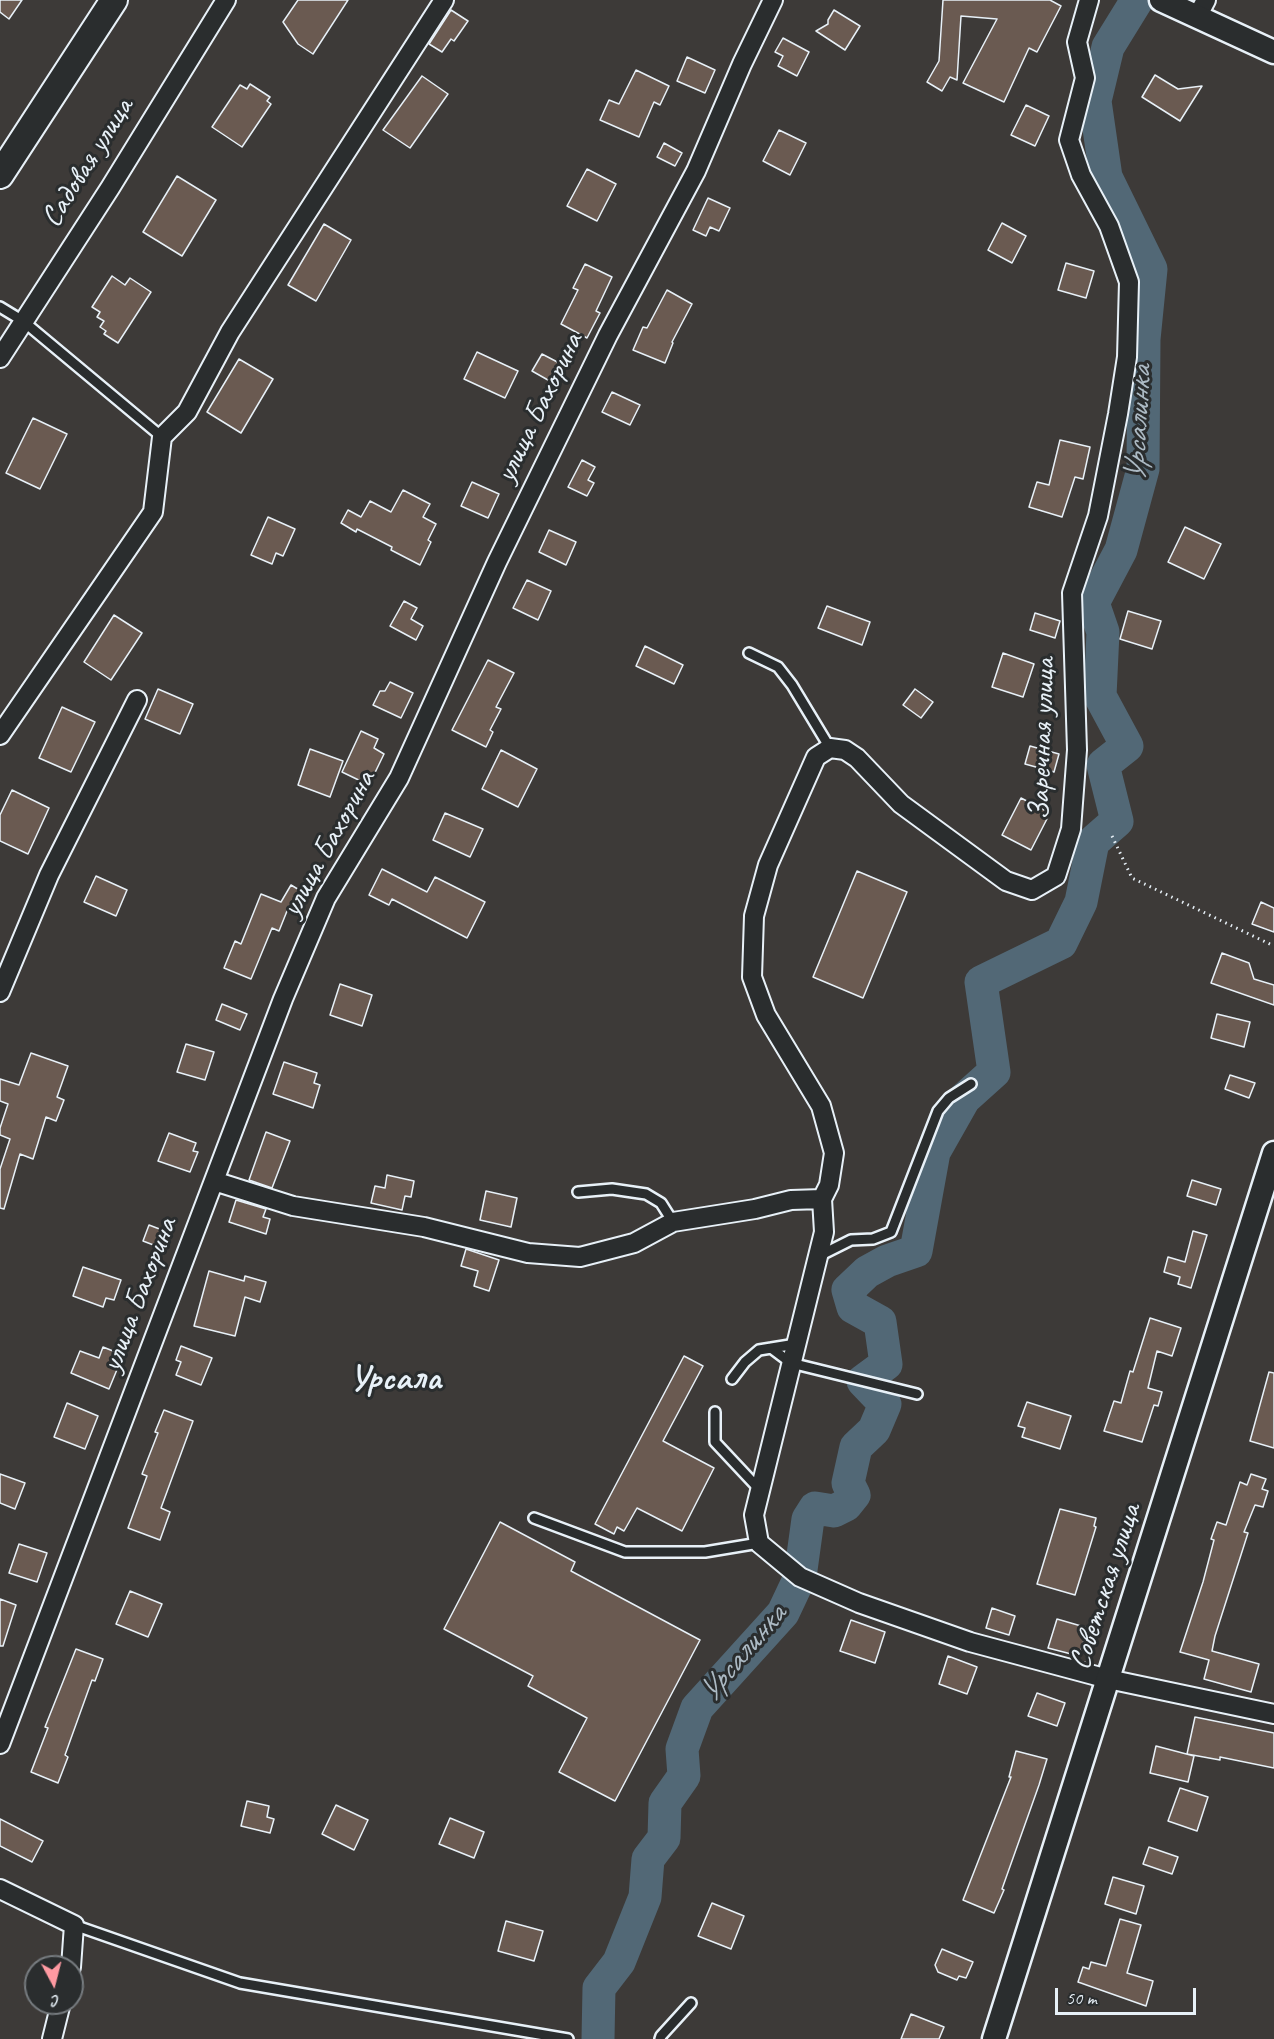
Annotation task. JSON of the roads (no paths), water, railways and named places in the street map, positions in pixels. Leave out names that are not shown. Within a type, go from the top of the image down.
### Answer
[{"type":"main road","points":[[0,174],[114,0]]},
{"type":"street","name":"Садовая улица","points":[[0,358],[110,188],[226,0]]},
{"type":"street","points":[[0,735],[153,512],[162,437],[187,412],[230,332],[444,0]]},
{"type":"street","name":"улица Бахорина","points":[[0,1744],[283,999],[326,898],[399,778],[502,552],[608,335],[696,171],[773,0]]},
{"type":"street","name":"Заречная улица","points":[[830,748],[845,750],[857,758],[901,804],[1006,881],[1032,890],[1056,876],[1071,830],[1077,750],[1072,593],[1098,516],[1127,357],[1129,282],[1109,226],[1081,175],[1069,140],[1085,78],[1077,42],[1089,0]]},
{"type":"street","points":[[1161,0],[1201,9],[1274,52]]},
{"type":"street","points":[[0,992],[49,875],[137,700]]},
{"type":"street","points":[[830,748],[816,758],[768,865],[754,916],[752,977],[766,1014],[821,1106],[834,1153],[829,1185],[822,1199],[824,1232],[754,1515],[759,1543],[800,1577],[859,1603],[970,1642],[1108,1679],[1274,1714]]},
{"type":"street","name":"Советская улица","points":[[994,2039],[1274,1153]]},
{"type":"street","points":[[214,1181],[293,1206],[424,1227],[528,1253],[580,1257],[634,1243],[673,1222],[755,1209],[791,1200],[822,1199]]},
{"type":"street","points":[[0,1889],[74,1925],[72,1955]]},
{"type":"street","points":[[52,2039],[58,2015]]},
{"type":"lane","points":[[0,307],[23,321],[162,437]]},
{"type":"lane","points":[[749,653],[778,667],[792,685],[830,748]]},
{"type":"lane","points":[[818,1257],[851,1240],[873,1239],[891,1232],[938,1112],[949,1098],[972,1084]]},
{"type":"lane","points":[[578,1192],[612,1189],[646,1194],[661,1203],[673,1222]]},
{"type":"lane","points":[[732,1379],[745,1362],[759,1350],[796,1344]]},
{"type":"lane","points":[[771,1348],[791,1363],[916,1394]]},
{"type":"lane","points":[[715,1412],[716,1442],[760,1490]]},
{"type":"lane","points":[[534,1518],[625,1552],[705,1552],[759,1543]]},
{"type":"lane","points":[[74,1925],[240,1983],[568,2039]]},
{"type":"lane","points":[[660,2039],[690,2003]]},
{"type":"waterway","name":"Урсалинка","points":[[598,2039],[599,1988],[619,1962],[645,1897],[648,1859],[664,1838],[665,1803],[684,1776],[682,1749],[697,1708],[783,1613],[800,1577],[808,1519],[815,1508],[834,1511],[846,1505],[854,1495],[848,1483],[856,1447],[874,1430],[885,1404],[863,1381],[886,1364],[880,1322],[853,1307],[848,1290],[867,1272],[887,1261],[916,1251],[934,1152],[964,1099],[994,1072],[981,982],[1061,943],[1081,902],[1093,842],[1117,821],[1103,765],[1127,746],[1100,696],[1103,632],[1093,603],[1121,550],[1143,469],[1144,339],[1151,269],[1106,177],[1095,101],[1108,47],[1137,0]]},
{"type":"district","name":"Урсала","points":[[395,1380]]}]
